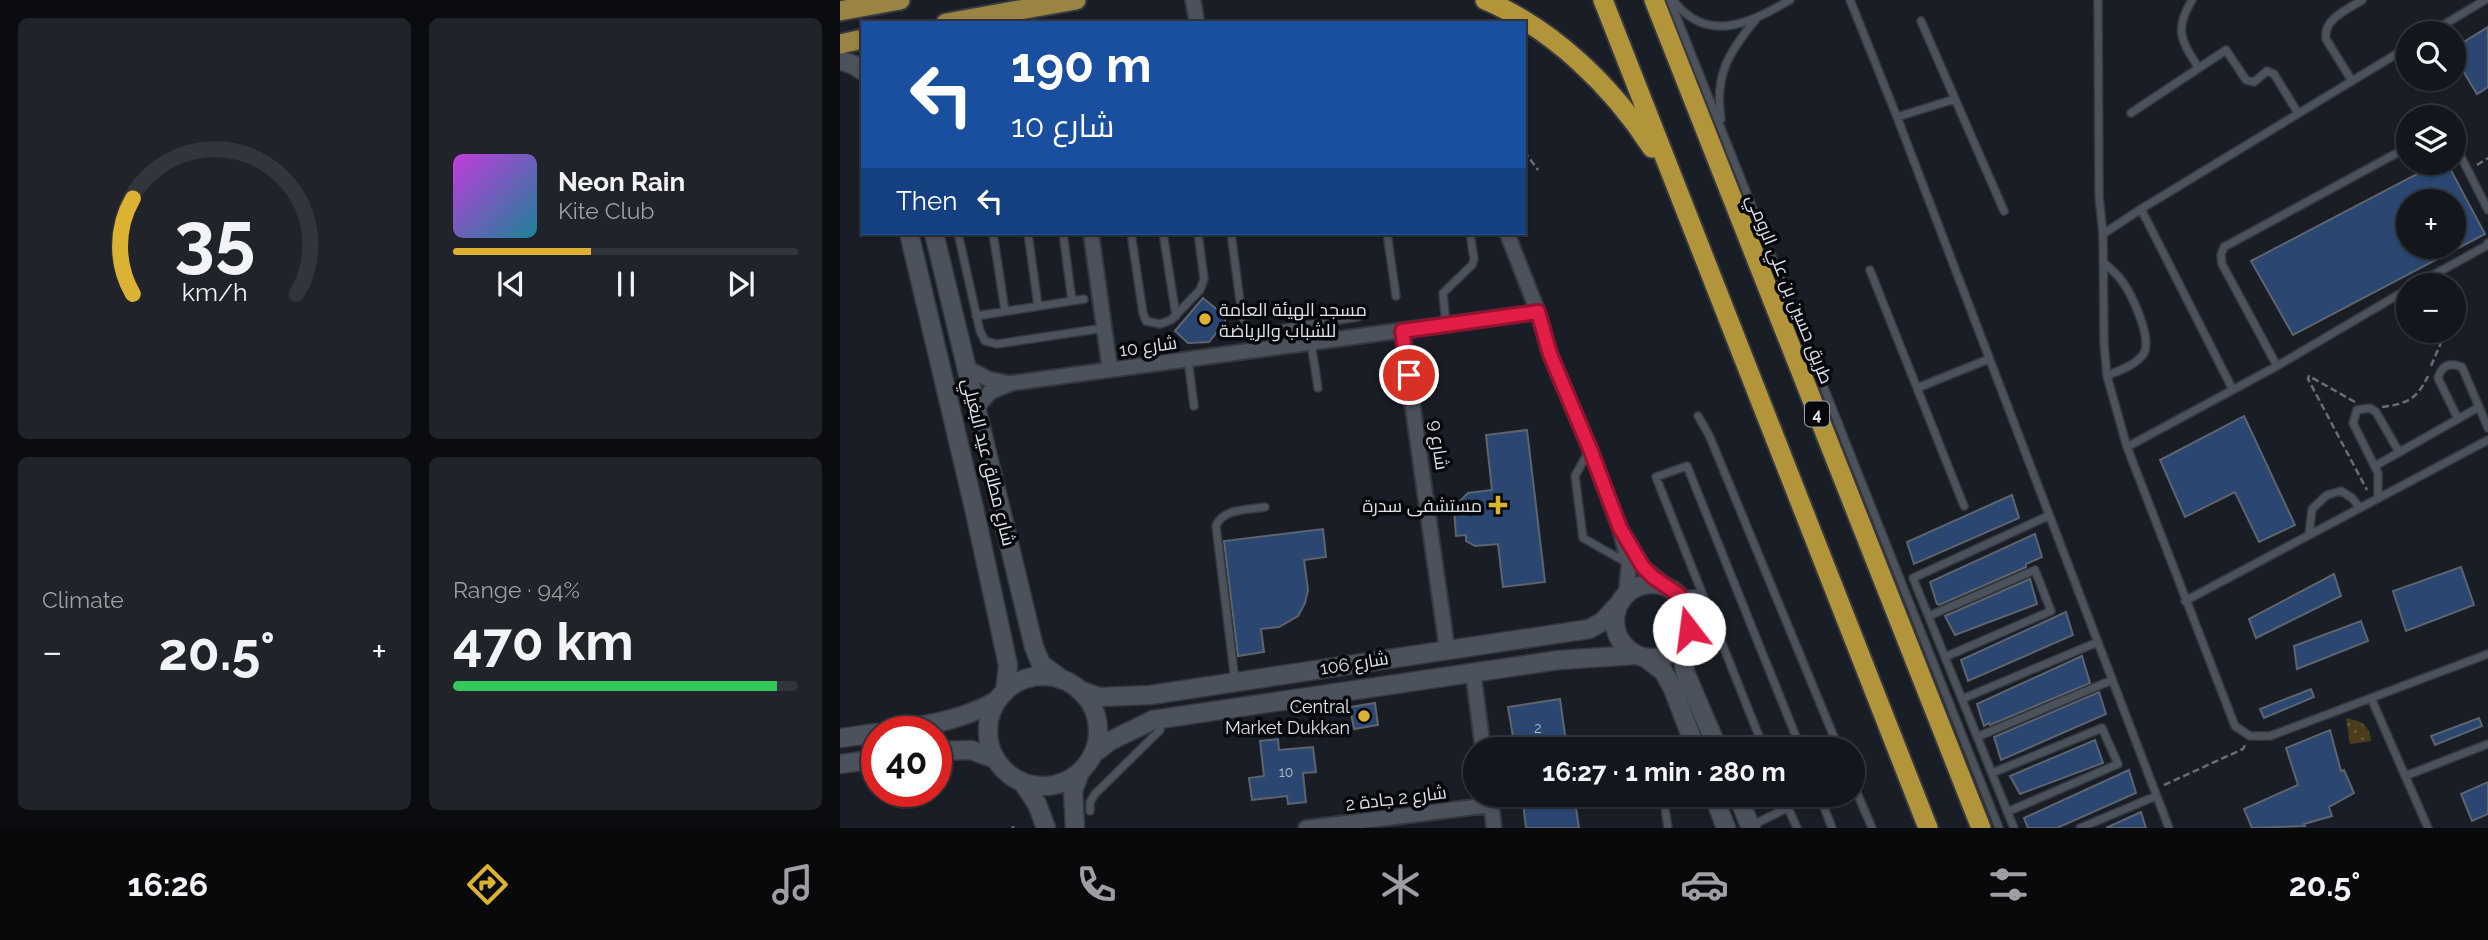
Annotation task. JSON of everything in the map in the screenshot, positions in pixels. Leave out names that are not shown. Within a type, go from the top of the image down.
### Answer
[{"type":"highway","points":[[1485,0],[1514,12],[1563,48],[1597,80],[1635,122],[1677,185]]},
{"type":"highway","points":[[1603,0],[1928,828]]},
{"type":"highway","name":"طريق حسين بن علي الرومي","points":[[1654,0],[1981,828]]},
{"type":"main road","points":[[840,11],[900,0]]},
{"type":"main road","points":[[960,21],[1076,0]]},
{"type":"main road","points":[[840,44],[861,39]]},
{"type":"street","points":[[1193,0],[1197,21]]},
{"type":"street","points":[[840,60],[861,70]]},
{"type":"street","name":"شارع مطلق عيد البغيلي","points":[[909,235],[1008,665],[1001,696]]},
{"type":"street","name":"شارع مطلق عيد البغيلي","points":[[934,235],[1034,648],[1041,664],[1063,680]]},
{"type":"street","points":[[1091,235],[1110,370]]},
{"type":"street","points":[[1508,235],[1538,312],[1550,354],[1620,528],[1629,565],[1623,598],[1615,614],[1618,638],[1626,648],[1663,671],[1691,737]]},
{"type":"street","name":"شارع 10","points":[[967,368],[988,380],[1012,383],[1538,312]]},
{"type":"street","name":"شارع 9","points":[[1402,331],[1447,648]]},
{"type":"street","name":"شارع 10","points":[[975,410],[990,392],[1012,383]]},
{"type":"street","points":[[1620,528],[1643,567],[1674,592],[1687,607],[1690,620],[1682,656],[1685,672],[1713,737]]},
{"type":"street","points":[[1623,598],[1635,588],[1646,584],[1658,584],[1674,592]]},
{"type":"street","name":"شارع 106","points":[[1079,690],[1099,697],[1122,697],[1589,628],[1602,622],[1623,598]]},
{"type":"street","points":[[1536,664],[1546,647],[1537,636]]},
{"type":"street","points":[[1641,657],[1658,659],[1670,655],[1686,638]]},
{"type":"street","name":"شارع 106","points":[[1094,753],[1126,732],[1153,720],[1536,664],[1641,657]]},
{"type":"street","points":[[1473,673],[1481,737]]},
{"type":"street","points":[[952,719],[975,714],[1018,683],[1032,677],[1048,676],[1063,680],[1079,690],[1090,703],[1096,719],[1097,736],[1094,753],[1080,772],[1073,791],[1075,828]]},
{"type":"street","points":[[1001,696],[991,714],[988,729],[995,759],[1007,773],[1023,783],[1038,786],[1053,785],[1080,772]]},
{"type":"street","points":[[840,738],[861,735]]},
{"type":"street","points":[[952,751],[971,750],[995,759]]},
{"type":"street","points":[[840,764],[861,761]]},
{"type":"street","points":[[1023,783],[1037,804],[1046,828]]},
{"type":"street","name":"شارع 2 جادة 2","points":[[1306,828],[1463,804]]},
{"type":"street","points":[[1491,807],[1494,828]]},
{"type":"street","points":[[1716,807],[1721,826]]},
{"type":"street","points":[[1742,807],[1750,827]]},
{"type":"lane","points":[[1671,0],[1682,12],[1704,25],[1730,26],[1756,19],[1790,0]]},
{"type":"lane","points":[[1671,0],[1999,828]]},
{"type":"lane","points":[[1850,0],[2169,828]]},
{"type":"lane","points":[[2098,0],[2099,196],[2103,234],[2107,376],[2127,447],[2235,726],[2250,736],[2270,736],[2488,653]]},
{"type":"lane","points":[[2192,0],[2181,22],[2180,34],[2198,67]]},
{"type":"lane","points":[[2352,81],[2326,39],[2325,32],[2328,23],[2362,0]]},
{"type":"lane","points":[[2450,21],[2485,0]]},
{"type":"lane","points":[[1724,135],[1719,103],[1722,74],[1732,48],[1756,19]]},
{"type":"lane","points":[[1921,21],[2004,211]]},
{"type":"lane","points":[[2131,113],[2226,50],[2246,80],[2254,82],[2267,71],[2274,74],[2298,113]]},
{"type":"lane","points":[[2103,234],[2396,54]]},
{"type":"lane","points":[[1897,117],[1955,99]]},
{"type":"lane","points":[[2277,366],[2222,264],[2224,247],[2396,154]]},
{"type":"lane","points":[[2466,166],[2488,210]]},
{"type":"lane","points":[[2141,209],[2233,390]]},
{"type":"lane","points":[[958,235],[981,337],[991,344],[1104,328]]},
{"type":"lane","points":[[993,235],[1005,312]]},
{"type":"lane","points":[[1028,235],[1038,306]]},
{"type":"lane","points":[[1063,235],[1072,301]]},
{"type":"lane","points":[[1132,235],[1143,313],[1146,321],[1160,324],[1176,316],[1202,285],[1198,235]]},
{"type":"lane","points":[[1163,235],[1176,316]]},
{"type":"lane","points":[[1231,235],[1242,316],[1247,329],[1258,332],[1358,317]]},
{"type":"lane","points":[[1387,235],[1396,296]]},
{"type":"lane","points":[[1446,325],[1443,293],[1472,265],[1474,259],[1470,235]]},
{"type":"lane","points":[[2436,273],[2488,243]]},
{"type":"lane","points":[[2103,262],[2127,289],[2146,340],[2144,353],[2140,358],[2107,376]]},
{"type":"lane","points":[[1870,271],[1964,506]]},
{"type":"lane","points":[[2127,447],[2277,366],[2396,296]]},
{"type":"lane","points":[[976,316],[1084,299]]},
{"type":"lane","points":[[1311,343],[1318,388]]},
{"type":"lane","points":[[1188,359],[1194,405]]},
{"type":"lane","points":[[1917,388],[1989,359]]},
{"type":"lane","points":[[2458,419],[2438,378],[2440,370],[2447,365],[2455,364],[2462,368],[2488,428]]},
{"type":"lane","points":[[2375,466],[2479,407]]},
{"type":"lane","points":[[2376,499],[2379,480],[2375,466],[2353,423],[2357,410],[2367,408],[2376,411],[2399,452]]},
{"type":"lane","points":[[1698,416],[1709,435],[1834,737]]},
{"type":"lane","points":[[2185,601],[2488,440]]},
{"type":"lane","points":[[1590,449],[1575,476],[1583,538],[1629,565]]},
{"type":"lane","points":[[1759,737],[1656,477],[1686,466],[1796,737]]},
{"type":"lane","points":[[2309,535],[2312,509],[2327,495],[2342,491],[2361,508]]},
{"type":"lane","points":[[1234,681],[1216,526],[1219,520],[1229,513],[1265,507]]},
{"type":"lane","points":[[2014,828],[1913,578],[2048,516]]},
{"type":"lane","points":[[1929,616],[2035,570],[2051,611],[1945,657]]},
{"type":"lane","points":[[1674,592],[1702,593]]},
{"type":"lane","points":[[1690,620],[1707,605]]},
{"type":"lane","points":[[1962,699],[2098,642]]},
{"type":"lane","points":[[1977,737],[2112,680]]},
{"type":"lane","points":[[2371,698],[2428,828]]},
{"type":"lane","points":[[1090,811],[1090,802],[1095,794],[1160,730],[1161,719]]},
{"type":"lane","points":[[1992,774],[2102,727],[2118,764],[2007,812]]},
{"type":"lane","points":[[2405,776],[2488,744]]},
{"type":"lane","points":[[2080,828],[2155,792]]},
{"type":"lane","points":[[1665,807],[1668,828]]},
{"type":"lane","points":[[1750,827],[1789,807],[1797,828]]},
{"type":"lane","points":[[1824,807],[1832,828]]},
{"type":"lane","points":[[1863,807],[1872,828]]},
{"type":"path","points":[[1526,153],[1538,170]]},
{"type":"path","points":[[2468,170],[2488,158]]},
{"type":"path","points":[[2376,499],[2308,379],[2309,376],[2367,408],[2401,405],[2419,393],[2441,343]]},
{"type":"path","points":[[2155,792],[2243,749],[2250,736]]},
{"type":"shaded area","points":[[2346,718],[2363,724],[2371,741],[2350,744]]},
{"type":"building","points":[[2488,27],[2488,87],[2477,94],[2466,76],[2466,41]]},
{"type":"building","points":[[2415,175],[2453,175],[2461,189],[2396,189],[2396,259],[2437,259],[2411,273],[2396,273],[2396,281],[2293,335],[2251,261]]},
{"type":"building","points":[[2466,198],[2485,234],[2466,244]]},
{"type":"building","name":"مسجد الهيئة العامة للشباب والرياضة","points":[[1203,298],[1225,316],[1225,322],[1209,342],[1188,343],[1175,331]]},
{"type":"building","points":[[2244,416],[2295,525],[2259,542],[2235,492],[2185,517],[2160,460]]},
{"type":"building","name":"مستشفى سدرة","points":[[1527,430],[1545,582],[1503,587],[1498,544],[1475,546],[1466,541],[1466,535],[1456,536],[1454,509],[1461,509],[1460,501],[1468,493],[1492,490],[1486,435]]},
{"type":"building","points":[[2012,495],[2019,518],[1914,564],[1907,542]]},
{"type":"building","points":[[1323,529],[1326,557],[1304,560],[1308,590],[1298,616],[1279,627],[1261,629],[1264,652],[1238,656],[1224,541]]},
{"type":"building","points":[[2035,534],[2042,557],[2026,564],[2026,567],[1937,604],[1930,582]]},
{"type":"building","points":[[2461,567],[2474,605],[2406,631],[2393,591]]},
{"type":"building","points":[[2334,574],[2341,596],[2256,638],[2249,619]]},
{"type":"building","points":[[2030,579],[2037,604],[1955,635],[1945,616]]},
{"type":"building","points":[[2066,612],[2073,635],[1968,681],[1961,660]]},
{"type":"building","points":[[2361,621],[2368,641],[2297,669],[2294,646]]},
{"type":"building","points":[[2082,656],[2090,683],[1984,726],[1977,704]]},
{"type":"building","points":[[2311,689],[2314,697],[2264,718],[2260,709]]},
{"type":"building","points":[[2099,692],[2106,714],[2001,760],[1994,737]]},
{"type":"building","points":[[1560,699],[1565,737],[1513,737],[1508,707]]},
{"type":"building","name":"Central Market Dukkan","points":[[1375,703],[1378,725],[1354,729],[1350,707]]},
{"type":"building","points":[[2479,718],[2482,726],[2435,745],[2431,736]]},
{"type":"building","points":[[2330,730],[2341,771],[2344,770],[2354,793],[2329,807],[2332,816],[2304,824],[2305,826],[2252,828],[2244,809],[2298,785],[2286,748]]},
{"type":"building","points":[[1278,739],[1279,750],[1313,747],[1316,772],[1303,773],[1306,802],[1288,804],[1287,796],[1252,800],[1249,778],[1264,776],[1260,741]]},
{"type":"building","points":[[2095,740],[2103,763],[2020,794],[2010,776]]},
{"type":"building","points":[[2129,770],[2136,793],[2057,828],[2028,828],[2024,818]]},
{"type":"building","points":[[2488,782],[2488,814],[2472,821],[2461,794]]},
{"type":"building","points":[[1524,807],[1576,807],[1579,828],[1526,828]]},
{"type":"building","points":[[2141,812],[2146,828],[2106,828]]},
{"type":"place","name":"مسجد الهيئة العامة للشباب والرياضة","points":[[1205,319]]},
{"type":"place","name":"مستشفى سدرة","points":[[1498,505]]},
{"type":"place","name":"Central Market Dukkan","points":[[1364,716]]},
{"type":"route","points":[[1409,375],[1402,331],[1538,312],[1550,354],[1620,528],[1643,567],[1679,595],[1687,607],[1689,629]]}]
